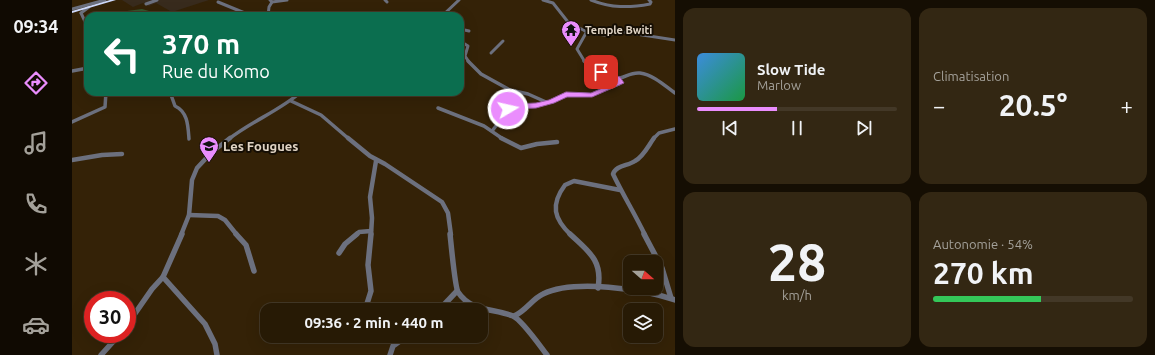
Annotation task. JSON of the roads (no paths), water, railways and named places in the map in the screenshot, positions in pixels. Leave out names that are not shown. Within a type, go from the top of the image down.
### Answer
[{"type":"highway","points":[[72,11],[109,0]]},
{"type":"highway","points":[[72,11],[114,0]]},
{"type":"street","points":[[72,11],[104,0]]},
{"type":"street","points":[[146,4],[157,0]]},
{"type":"street","points":[[269,12],[271,1],[287,0]]},
{"type":"street","points":[[446,12],[459,0]]},
{"type":"street","points":[[544,0],[553,3],[556,11],[562,17],[586,33],[604,36],[622,32],[675,40]]},
{"type":"street","points":[[591,0],[606,6],[623,7],[650,4],[651,2],[649,0]]},
{"type":"street","points":[[218,2],[242,12]]},
{"type":"street","points":[[81,14],[85,9],[98,5]]},
{"type":"street","points":[[72,11],[78,11],[84,20]]},
{"type":"street","points":[[464,30],[469,31]]},
{"type":"street","points":[[586,33],[577,48],[582,58],[591,67],[618,78],[633,73],[653,77],[675,93]]},
{"type":"street","points":[[491,53],[494,48],[503,41]]},
{"type":"street","points":[[464,44],[468,46],[465,54],[467,60],[487,78],[510,90],[528,94],[546,102]]},
{"type":"street","points":[[72,71],[84,68]]},
{"type":"street","points":[[492,131],[511,107],[536,106],[546,102],[552,102],[566,95],[595,94],[619,84],[621,82],[618,78]]},
{"type":"street","points":[[72,122],[105,108],[106,96]]},
{"type":"street","points":[[171,96],[175,106],[179,108],[188,121],[189,138]]},
{"type":"street","points":[[136,312],[152,289],[163,277],[180,239],[189,215],[192,180],[197,168],[216,148],[244,127],[291,101],[297,96]]},
{"type":"street","points":[[291,101],[328,120],[342,134],[376,161],[384,164],[420,189],[434,196],[446,206],[457,291],[473,306],[514,316],[532,335],[547,355]]},
{"type":"street","points":[[438,108],[474,122],[521,148],[537,144],[557,142]]},
{"type":"street","points":[[673,299],[662,268],[650,247],[639,222],[615,180],[614,170],[618,167],[636,161],[652,139],[662,131],[675,129]]},
{"type":"street","points":[[72,160],[102,155],[122,154]]},
{"type":"street","points":[[367,303],[371,290],[368,265],[371,231],[370,197],[376,161]]},
{"type":"street","points":[[598,288],[600,271],[595,258],[564,229],[558,221],[555,213],[555,201],[562,185],[567,182],[574,181],[620,190]]},
{"type":"street","points":[[189,215],[213,215],[226,220],[232,230],[246,245],[254,271]]},
{"type":"street","points":[[338,253],[345,244],[353,239],[359,232],[371,231]]},
{"type":"street","points":[[163,277],[198,315],[206,326],[212,338],[217,355]]},
{"type":"street","points":[[514,316],[519,314],[543,294],[550,291],[598,288],[643,291],[673,299]]},
{"type":"street","points":[[446,303],[457,291]]},
{"type":"street","points":[[101,355],[112,343]]},
{"type":"street","points":[[390,355],[393,346],[397,343]]},
{"type":"place","name":"Temple Bwiti","points":[[571,47]]},
{"type":"place","name":"Les Fougues","points":[[209,163]]}]
